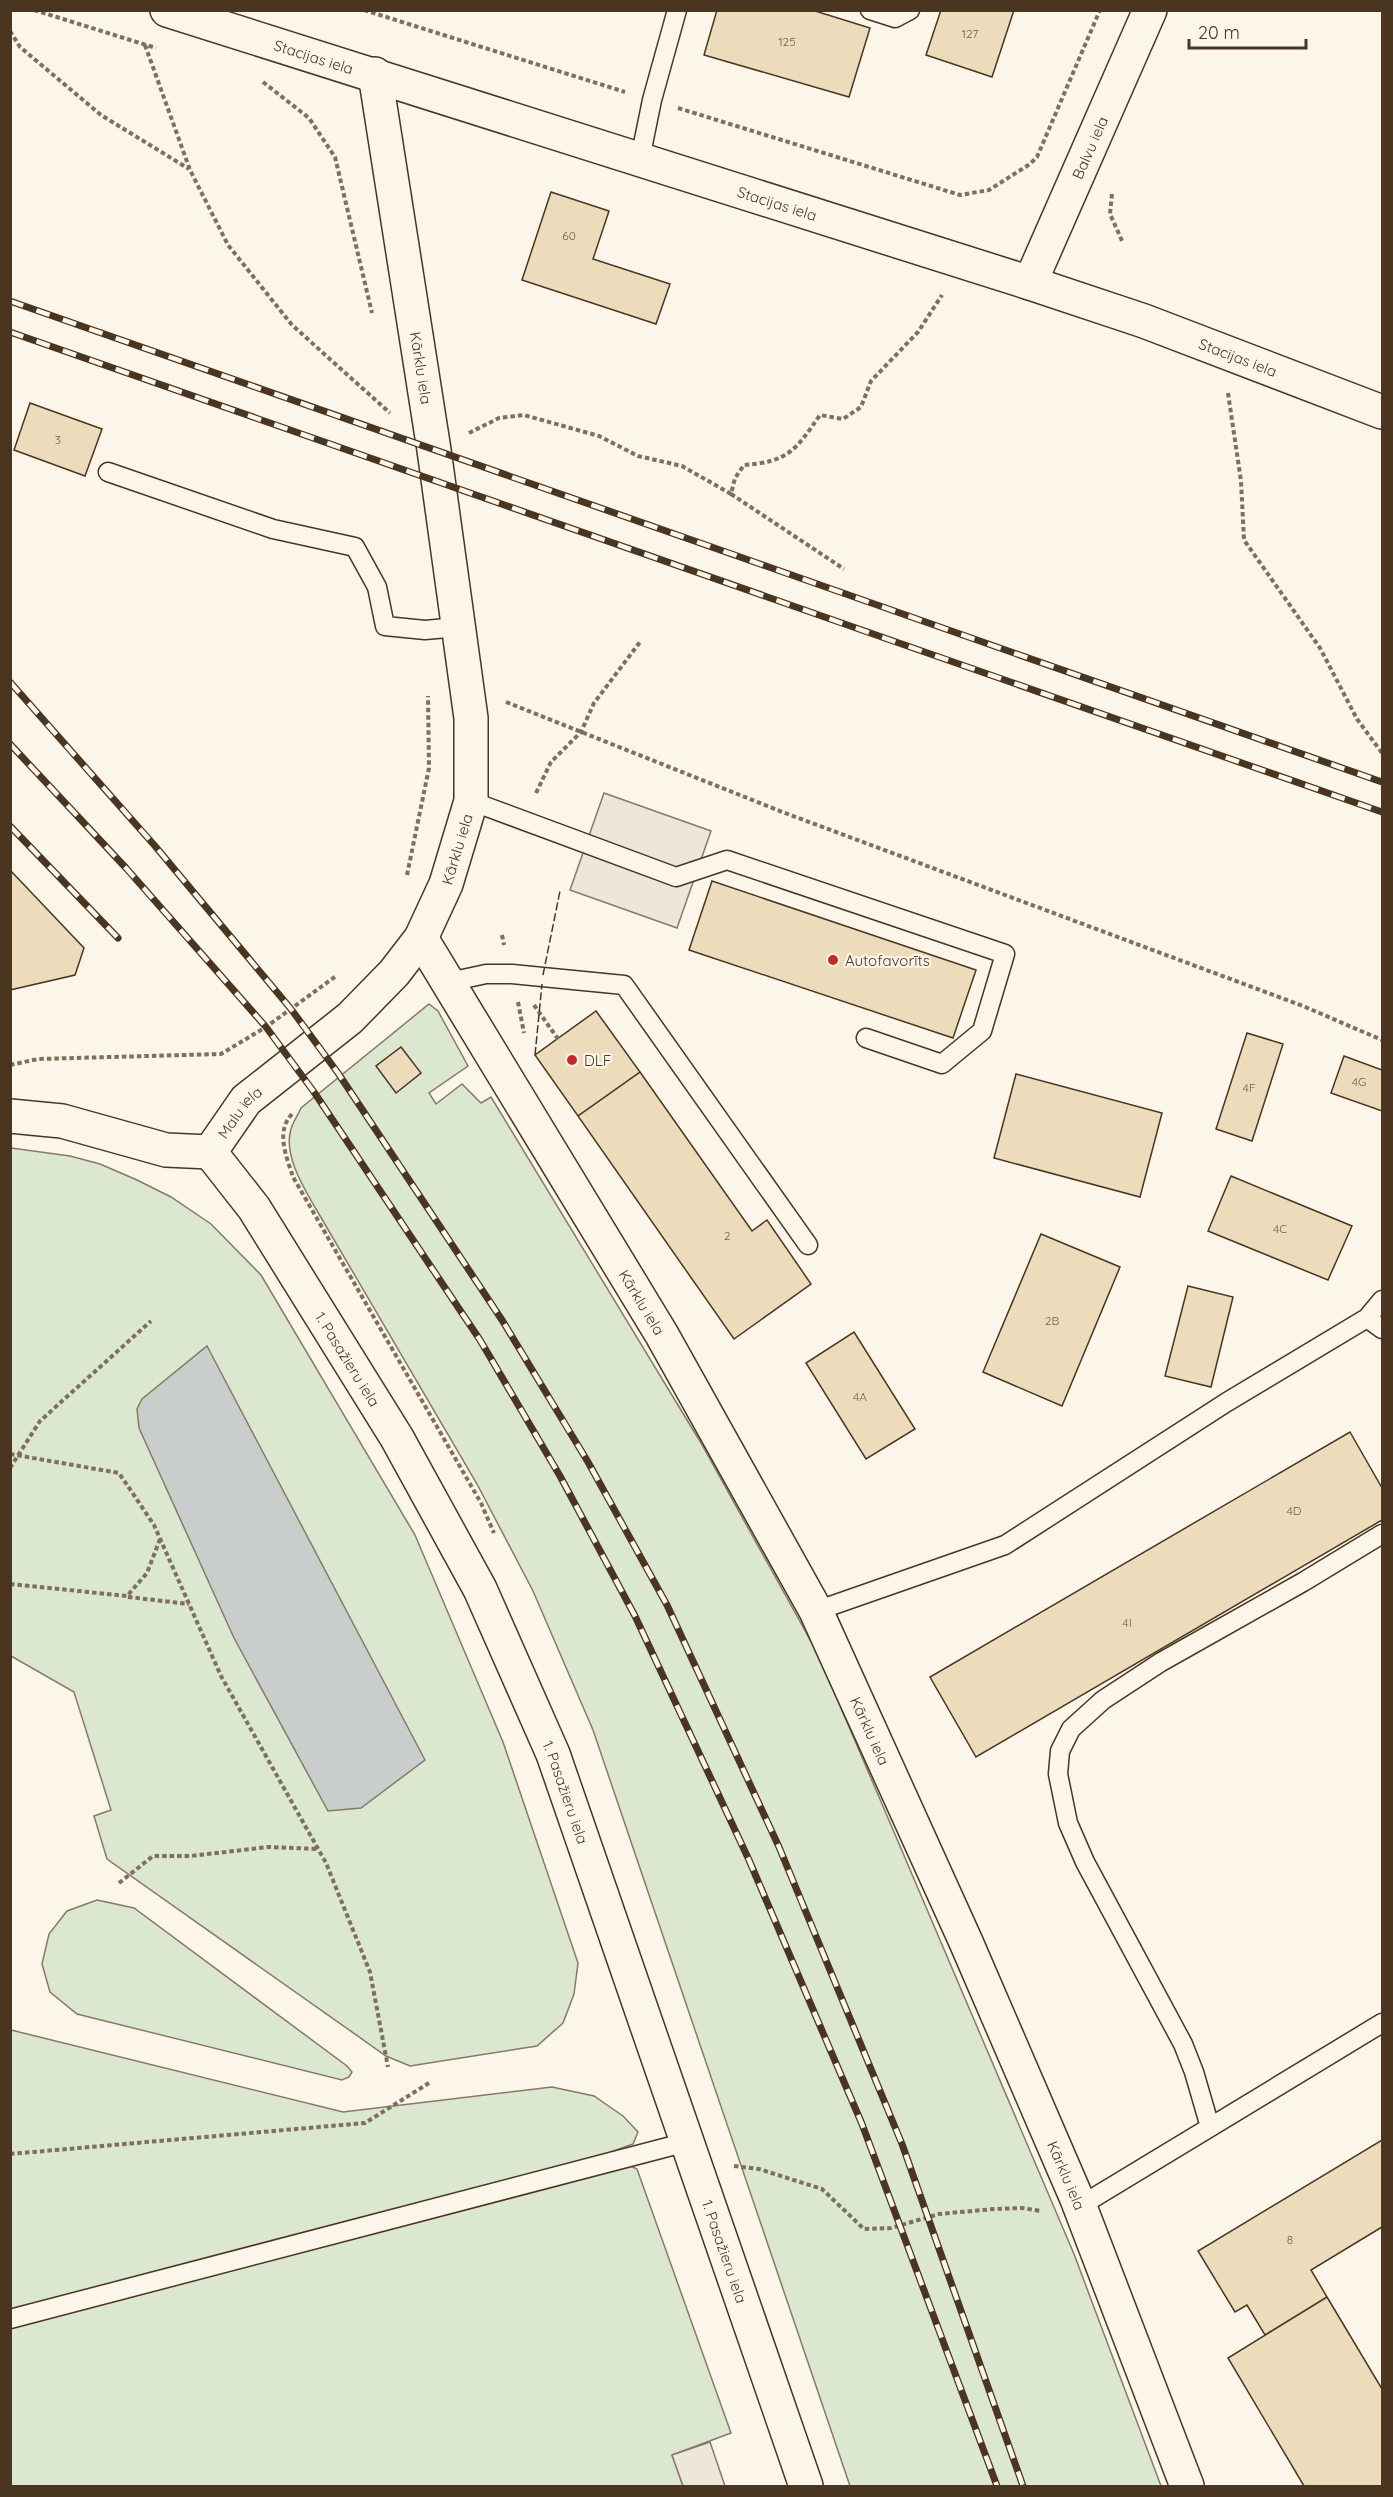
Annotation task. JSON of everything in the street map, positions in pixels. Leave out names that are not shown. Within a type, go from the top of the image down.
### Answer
[{"type":"street","name":"Stacijas iela","points":[[167,10],[1030,283],[1144,321],[1383,412]]},
{"type":"street","name":"Balvu iela","points":[[1030,283],[1150,10]]},
{"type":"street","name":"Kārklu iela","points":[[375,74],[434,450],[471,718],[471,801],[446,884],[421,938],[662,1335],[816,1611],[966,1942],[1078,2203],[1187,2487]]},
{"type":"street","name":"Malu iela","points":[[10,1116],[62,1121],[166,1150],[210,1152],[246,1100],[350,1018],[394,973],[421,938]]},
{"type":"street","name":"1. Pasažieru iela","points":[[210,1152],[254,1208],[397,1438],[480,1589],[553,1754],[806,2487]]},
{"type":"lane","points":[[640,159],[652,100],[677,10]]},
{"type":"lane","points":[[870,10],[894,18],[910,10]]},
{"type":"lane","points":[[108,472],[273,529],[355,548],[377,587],[385,626],[425,630],[458,627]]},
{"type":"lane","points":[[471,801],[676,877],[727,860],[1005,954],[982,1031],[942,1064],[866,1038]]},
{"type":"lane","points":[[448,982],[486,974],[512,974],[624,985],[808,1245]]},
{"type":"lane","points":[[816,1611],[1005,1545],[1227,1402],[1367,1318],[1383,1300]]},
{"type":"lane","points":[[1367,1318],[1383,1329]]},
{"type":"lane","points":[[1210,2127],[1183,2044],[1085,1862],[1068,1823],[1058,1774],[1060,1751],[1071,1729],[1103,1700],[1161,1662],[1383,1534]]},
{"type":"lane","points":[[1078,2203],[1383,2023]]},
{"type":"lane","points":[[10,2319],[687,2142]]},
{"type":"path","points":[[363,10],[960,195],[988,190],[1030,164],[1037,157],[1100,10]]},
{"type":"path","points":[[10,31],[20,46],[101,115],[190,170]]},
{"type":"path","points":[[145,45],[190,170],[228,245],[292,325],[392,416]]},
{"type":"path","points":[[731,494],[735,478],[744,465],[769,463],[797,448],[820,415],[843,419],[861,407],[871,381],[918,332],[942,295]]},
{"type":"path","points":[[1228,392],[1241,481],[1244,540],[1320,648],[1357,719],[1383,753]]},
{"type":"path","points":[[469,433],[499,418],[524,415],[599,436],[638,456],[682,466],[731,494],[844,569]]},
{"type":"path","points":[[525,821],[551,762],[581,732],[594,703],[640,642]]},
{"type":"path","points":[[500,699],[784,813],[1303,1006],[1383,1040]]},
{"type":"path","points":[[10,1468],[21,1456],[40,1421],[151,1321]]},
{"type":"path","points":[[10,1454],[119,1473],[154,1525],[221,1676],[318,1849],[370,1972],[388,2067]]},
{"type":"path","points":[[127,1596],[147,1573],[160,1539]]},
{"type":"path","points":[[10,1584],[190,1604]]},
{"type":"path","points":[[119,1883],[153,1856],[191,1856],[268,1848],[318,1849]]},
{"type":"path","points":[[10,2154],[365,2123],[429,2083]]},
{"type":"path","points":[[729,2165],[759,2169],[822,2189],[864,2229],[891,2228],[939,2214],[994,2209],[1022,2208],[1051,2213],[1078,2203]]},
{"type":"green space","points":[[429,1004],[438,1011],[468,1066],[429,1093],[436,1104],[462,1084],[481,1103],[491,1097],[701,1443],[818,1654],[1074,2254],[1161,2486],[850,2486],[593,1730],[533,1591],[477,1484],[311,1201],[292,1160],[289,1139],[292,1126],[301,1108]]},
{"type":"green space","points":[[11,1148],[70,1156],[100,1164],[171,1197],[211,1224],[261,1275],[415,1535],[503,1742],[578,1963],[574,1994],[563,2023],[537,2046],[410,2066],[386,2056],[107,1859],[94,1816],[111,1810],[74,1692],[11,1656]]},
{"type":"green space","points":[[97,1900],[134,1908],[347,2066],[352,2072],[349,2077],[342,2080],[77,2014],[50,1992],[42,1964],[49,1934],[67,1911]]},
{"type":"green space","points":[[11,2030],[343,2112],[552,2087],[594,2096],[623,2116],[638,2132],[633,2144],[605,2154],[637,2169],[731,2433],[672,2455],[683,2486],[11,2486]]},
{"type":"shaded area","points":[[604,793],[711,831],[677,928],[570,890]]},
{"type":"shaded area","points":[[207,1346],[425,1760],[361,1808],[328,1811],[234,1638],[139,1428],[137,1409],[142,1399]]},
{"type":"shaded area","points":[[710,2442],[725,2486],[683,2486],[672,2455]]},
{"type":"building","points":[[717,10],[812,10],[870,28],[849,97],[704,55]]},
{"type":"building","points":[[941,10],[1014,10],[992,77],[926,55]]},
{"type":"building","points":[[551,192],[609,211],[593,259],[670,284],[656,324],[522,280]]},
{"type":"building","points":[[30,403],[102,429],[85,476],[14,450]]},
{"type":"building","points":[[10,870],[84,948],[75,975],[10,990]]},
{"type":"building","name":"Autofavorīts","points":[[712,881],[976,970],[953,1038],[689,950]]},
{"type":"building","points":[[596,1011],[640,1072],[578,1116],[535,1055]]},
{"type":"building","points":[[1247,1033],[1283,1044],[1252,1141],[1216,1129]]},
{"type":"building","points":[[401,1047],[421,1073],[396,1093],[376,1066]]},
{"type":"building","points":[[1344,1056],[1382,1070],[1382,1111],[1331,1093]]},
{"type":"building","points":[[640,1072],[752,1231],[767,1220],[811,1284],[734,1339],[578,1116]]},
{"type":"building","points":[[1016,1074],[1162,1113],[1140,1197],[994,1158]]},
{"type":"building","points":[[1231,1176],[1352,1226],[1328,1280],[1208,1231]]},
{"type":"building","points":[[1041,1234],[1120,1267],[1062,1406],[983,1372]]},
{"type":"building","points":[[1188,1286],[1233,1297],[1211,1387],[1165,1376]]},
{"type":"building","points":[[854,1332],[915,1429],[866,1459],[806,1363]]},
{"type":"building","points":[[1350,1432],[1382,1488],[1382,1520],[976,1757],[930,1677]]},
{"type":"building","points":[[1382,2140],[1382,2227],[1311,2270],[1327,2297],[1265,2335],[1247,2305],[1235,2312],[1198,2251]]},
{"type":"building","points":[[1327,2297],[1382,2389],[1382,2486],[1304,2486],[1228,2358]]},
{"type":"railway","points":[[10,301],[1382,782]]},
{"type":"railway","points":[[10,332],[1382,812]]},
{"type":"railway","points":[[10,682],[155,846],[291,1009],[338,1073],[502,1320],[588,1462],[667,1605],[779,1847],[902,2144],[1023,2486]]},
{"type":"railway","points":[[10,744],[126,868],[266,1027],[314,1092],[480,1340],[560,1476],[635,1616],[749,1860],[862,2124],[997,2486]]},
{"type":"railway","points":[[10,826],[118,938]]},
{"type":"fence","points":[[543,975],[560,891]]},
{"type":"fence","points":[[535,1055],[542,984]]},
{"type":"place","name":"Autofavorīts","points":[[833,960]]},
{"type":"place","name":"DLF","points":[[572,1060]]}]
